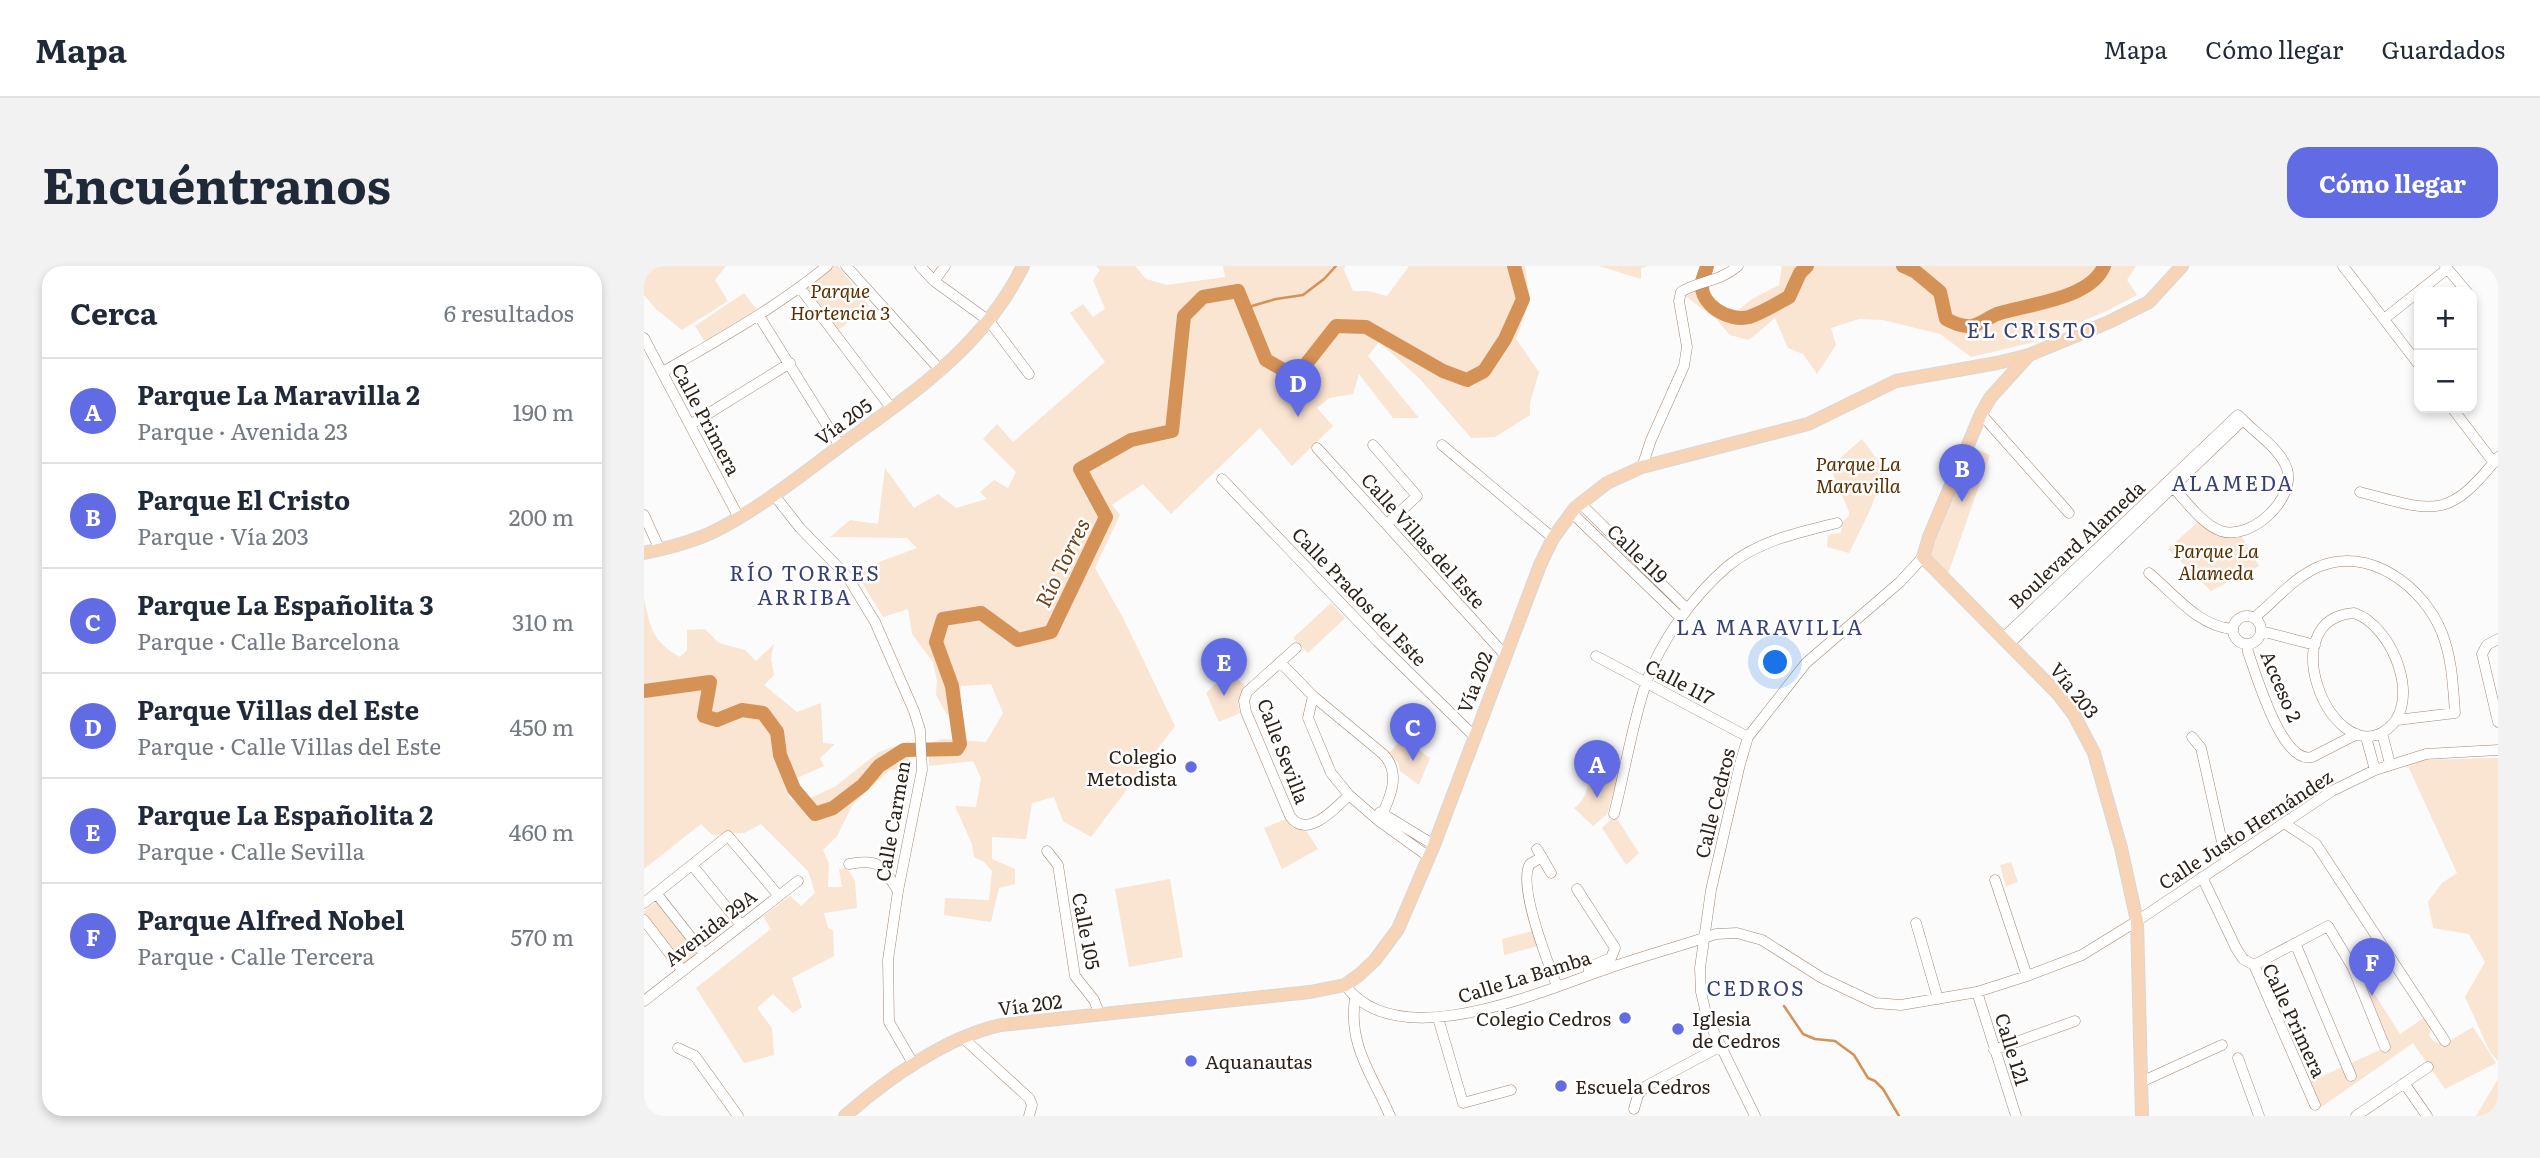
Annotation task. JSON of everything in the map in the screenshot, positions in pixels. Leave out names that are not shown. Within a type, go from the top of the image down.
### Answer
[{"type":"main road","name":"Vía 205","points":[[644,553],[716,530],[774,495],[892,409],[941,371],[989,321],[1023,266]]},
{"type":"main road","name":"Vía 202","points":[[845,1116],[914,1065],[979,1030],[1310,992],[1345,985],[1376,960],[1398,929],[1553,538],[1576,508],[1607,483],[1642,467],[1808,424],[1896,381],[2029,355],[2149,302],[2182,266]]},
{"type":"main road","points":[[1923,557],[1981,414],[2029,355]]},
{"type":"main road","points":[[1990,364],[2001,377],[2003,384]]},
{"type":"main road","name":"Vía 203","points":[[1923,557],[2059,695],[2090,744],[2121,848],[2137,921],[2142,1116]]},
{"type":"street","points":[[663,372],[759,316],[827,266]]},
{"type":"street","points":[[846,266],[941,371]]},
{"type":"street","points":[[920,266],[934,281],[989,321],[1029,374]]},
{"type":"street","points":[[934,281],[945,266]]},
{"type":"street","points":[[1642,467],[1684,366],[1688,347],[1679,301],[1681,292],[1716,280],[1738,266]]},
{"type":"street","points":[[2343,266],[2414,358]]},
{"type":"street","points":[[2384,318],[2446,267],[2463,287]]},
{"type":"street","points":[[800,288],[892,409]]},
{"type":"street","points":[[759,316],[840,446]]},
{"type":"street","name":"Calle Primera","points":[[644,338],[738,516]]},
{"type":"street","points":[[690,425],[790,363]]},
{"type":"street","points":[[2360,492],[2419,507],[2436,508],[2450,503],[2469,489],[2496,460],[2456,413]]},
{"type":"street","points":[[1981,414],[2069,513]]},
{"type":"street","name":"Boulevard Alameda","points":[[2006,641],[2171,484],[2244,420],[2279,456],[2288,472],[2288,485],[2283,499],[2251,528],[2236,532],[2222,531],[2209,523],[2171,484]]},
{"type":"street","points":[[1373,445],[1418,496],[1387,524]]},
{"type":"street","points":[[1442,445],[1553,538]]},
{"type":"street","name":"Calle Villas del Este","points":[[1317,448],[1505,655]]},
{"type":"street","name":"Calle Prados del Este","points":[[1222,479],[1377,641],[1474,736]]},
{"type":"street","name":"Calle Carmen","points":[[774,495],[800,528],[846,576],[874,622],[914,711],[922,764],[888,960],[889,1022],[914,1065]]},
{"type":"street","name":"Calle 119","points":[[1576,508],[1688,609]]},
{"type":"street","name":"Calle 119","points":[[1576,508],[1681,618]]},
{"type":"street","points":[[644,515],[660,550]]},
{"type":"street","points":[[1614,814],[1646,682],[1664,644],[1681,618],[1729,565],[1763,546],[1793,534],[1837,523]]},
{"type":"street","name":"Calle Cedros","points":[[1755,1116],[1707,1018],[1701,992],[1700,968],[1702,938],[1720,845],[1748,737],[1807,663],[1900,582],[1923,557]]},
{"type":"street","points":[[2255,617],[2260,623],[2258,639],[2247,644],[2235,638],[2233,629],[2241,617],[2255,617],[2302,575],[2332,563],[2360,562],[2375,566],[2404,581],[2435,618],[2444,636],[2450,658],[2455,713],[2397,720],[2382,733],[2361,735],[2340,723],[2329,711],[2319,693],[2315,675],[2315,645],[2327,622],[2335,617],[2354,614],[2372,622],[2394,651],[2399,668],[2401,702],[2397,720]]},
{"type":"street","points":[[2149,573],[2206,622],[2233,629]]},
{"type":"street","points":[[2261,631],[2315,645]]},
{"type":"street","points":[[2498,639],[2487,645],[2482,654],[2498,722]]},
{"type":"street","name":"Acceso 2","points":[[2247,644],[2274,722],[2292,750],[2300,757],[2312,757],[2361,735]]},
{"type":"street","name":"Calle Sevilla","points":[[1296,648],[1251,687],[1244,701],[1246,712],[1290,816],[1296,823],[1307,825],[1326,816],[1349,795]]},
{"type":"street","name":"Calle 117","points":[[1596,656],[1748,737]]},
{"type":"street","points":[[1280,662],[1313,696],[1383,754],[1392,765],[1395,776],[1381,817]]},
{"type":"street","points":[[1313,696],[1308,714],[1310,723],[1331,773],[1349,795],[1431,851]]},
{"type":"street","points":[[2382,733],[2390,764]]},
{"type":"street","points":[[2361,735],[2375,770]]},
{"type":"street","points":[[2192,737],[2201,748],[2226,860]]},
{"type":"street","name":"Calle Justo Hernández","points":[[1937,999],[1977,992],[2082,955],[2332,791],[2375,770],[2426,754],[2498,750]]},
{"type":"street","points":[[2284,823],[2316,844],[2445,1041]]},
{"type":"street","points":[[644,903],[728,836],[779,896]]},
{"type":"street","name":"Calle 105","points":[[1047,851],[1058,865],[1075,976],[1094,1000],[1100,1015]]},
{"type":"street","points":[[1551,873],[1540,853],[1530,864],[1525,876],[1538,934],[1557,986]]},
{"type":"street","points":[[849,864],[866,860],[877,863],[898,891]]},
{"type":"street","points":[[692,865],[741,925]]},
{"type":"street","name":"Calle Primera","points":[[2202,877],[2236,948],[2247,963],[2254,965],[2315,1105]]},
{"type":"street","points":[[1995,880],[2027,976]]},
{"type":"street","name":"Avenida 29A","points":[[645,997],[683,971],[798,881]]},
{"type":"street","points":[[1577,889],[1615,948],[1611,958],[1589,967],[1589,975]]},
{"type":"street","points":[[656,893],[704,954]]},
{"type":"street","points":[[644,920],[683,971]]},
{"type":"street","points":[[1916,923],[1937,999]]},
{"type":"street","points":[[2254,965],[2328,926],[2353,968],[2385,1047]]},
{"type":"street","name":"Calle La Bamba","points":[[1354,998],[1372,1010],[1392,1016],[1438,1018],[1465,1014],[1702,938],[1728,933],[1753,936],[1771,944],[1822,978],[1875,1003],[1900,1005],[1937,999]]},
{"type":"street","points":[[2295,943],[2351,1076]]},
{"type":"street","points":[[1345,985],[1354,998],[1353,1030],[1359,1053],[1390,1116]]},
{"type":"street","name":"Calle 121","points":[[1977,992],[2016,1116]]},
{"type":"street","points":[[1438,1018],[1463,1103],[1511,1090]]},
{"type":"street","points":[[1994,1050],[2075,1021]]},
{"type":"street","points":[[962,1037],[1029,1098],[1032,1105],[1029,1116]]},
{"type":"street","points":[[2141,1082],[2222,1045]]},
{"type":"street","points":[[1634,1109],[1638,1095],[1646,1086],[1721,1046]]},
{"type":"street","points":[[678,1048],[695,1056],[738,1116]]},
{"type":"street","points":[[2238,1058],[2259,1116]]},
{"type":"street","points":[[2358,1115],[2428,1067]]},
{"type":"street","points":[[2404,1083],[2427,1116]]},
{"type":"green space","points":[[644,266],[726,266],[715,280],[728,301],[682,330],[656,309],[644,295]]},
{"type":"green space","name":"Parque Hortencia 3","points":[[833,266],[838,266],[869,306],[838,330],[806,287]]},
{"type":"green space","points":[[1096,266],[1135,266],[1146,279],[1167,285],[1225,277],[1223,266],[1345,266],[1344,270],[1353,291],[1368,291],[1387,296],[1409,266],[1525,266],[1530,300],[1516,339],[1539,372],[1530,403],[1530,415],[1495,437],[1471,438],[1420,379],[1379,342],[1368,356],[1419,418],[1393,418],[1359,374],[1353,394],[1329,398],[1317,408],[1333,426],[1292,466],[1260,428],[1171,514],[1143,484],[1112,505],[1120,515],[1095,568],[1124,620],[1175,726],[1091,837],[1063,821],[1054,797],[1032,803],[1026,839],[992,837],[992,859],[1015,869],[1015,884],[999,888],[991,922],[944,915],[945,898],[989,900],[992,871],[984,862],[974,857],[972,844],[955,806],[976,807],[981,778],[973,761],[929,766],[929,744],[942,739],[986,742],[1003,713],[991,684],[961,686],[959,714],[947,715],[936,695],[937,681],[933,662],[912,634],[908,609],[883,617],[855,571],[917,548],[907,538],[830,537],[850,520],[878,524],[885,468],[914,508],[938,494],[956,508],[987,499],[980,492],[994,480],[1008,488],[1016,472],[983,439],[997,424],[1013,442],[1105,362],[1070,313],[1083,304],[1093,317],[1105,309],[1093,280],[1100,270]]},
{"type":"green space","points":[[1599,266],[1648,266],[1641,268],[1641,279]]},
{"type":"green space","points":[[1782,266],[2136,266],[2127,280],[2137,295],[2109,310],[2030,343],[1971,357],[1940,334],[1883,320],[1859,319],[1831,328],[1836,345],[1817,374],[1803,354],[1788,348],[1775,318],[1749,340],[1730,335],[1717,320],[1683,294],[1695,286],[1730,317],[1752,299],[1779,285]]},
{"type":"green space","points":[[744,293],[757,310],[705,342],[695,326]]},
{"type":"green space","name":"Parque La Maravilla","points":[[1862,439],[1884,469],[1871,508],[1849,553],[1827,547],[1828,535],[1841,533],[1843,521],[1849,516],[1830,467]]},
{"type":"green space","points":[[1974,448],[1990,455],[1948,574],[1930,556],[1930,549]]},
{"type":"green space","name":"Parque La Alameda","points":[[2199,521],[2218,535],[2242,537],[2259,566],[2211,591],[2168,549]]},
{"type":"green space","points":[[644,599],[658,640],[680,657],[687,650],[687,630],[705,629],[719,643],[745,650],[756,661],[774,644],[771,659],[774,675],[764,685],[797,712],[821,703],[823,743],[835,744],[820,758],[824,766],[797,778],[786,789],[790,799],[798,804],[836,786],[879,752],[909,741],[908,769],[889,770],[853,804],[837,836],[823,850],[829,864],[828,887],[842,887],[839,869],[847,868],[855,881],[857,908],[824,913],[828,928],[833,930],[834,956],[792,978],[802,1007],[793,1013],[773,994],[757,1008],[772,1028],[774,1055],[744,1063],[696,988],[771,929],[763,916],[790,896],[801,906],[815,893],[808,871],[761,824],[744,833],[712,835],[701,824],[644,869]]},
{"type":"green space","points":[[1331,603],[1345,618],[1308,653],[1293,638]]},
{"type":"green space","points":[[1230,671],[1245,686],[1238,704],[1240,713],[1219,722],[1206,693]]},
{"type":"green space","points":[[1403,738],[1430,758],[1419,785],[1400,771],[1398,763],[1389,753]]},
{"type":"green space","points":[[2498,758],[2498,1061],[2490,1052],[2465,997],[2485,962],[2469,934],[2433,928],[2428,902],[2442,883],[2457,873],[2408,766],[2419,760]]},
{"type":"green space","points":[[1586,767],[1618,776],[1607,814],[1593,826],[1574,808],[1587,789]]},
{"type":"green space","points":[[1616,817],[1639,853],[1626,865],[1602,828]]},
{"type":"green space","points":[[1286,819],[1293,828],[1307,832],[1318,849],[1282,869],[1264,828]]},
{"type":"green space","points":[[2011,862],[2018,882],[2006,886],[2000,865]]},
{"type":"green space","points":[[1170,879],[1183,957],[1129,967],[1115,889]]},
{"type":"green space","points":[[658,900],[698,953],[683,965],[644,915],[644,911]]},
{"type":"green space","points":[[1533,931],[1538,946],[1504,955],[1502,939]]},
{"type":"green space","points":[[2351,957],[2400,1034],[2425,1017],[2432,1028],[2429,1035],[2433,1041],[2444,1044],[2473,1027],[2496,1063],[2445,1089],[2413,1043],[2320,1108],[2309,1082],[2342,1067],[2349,1081],[2357,1076],[2351,1063],[2389,1046]]},
{"type":"green space","points":[[2498,1079],[2498,1116],[2476,1116]]},
{"type":"waterway","points":[[1245,308],[1303,295],[1336,266]]},
{"type":"waterway","name":"Río Torres","points":[[644,691],[710,682],[704,716],[717,720],[742,710],[763,713],[777,732],[780,755],[794,789],[815,814],[833,808],[863,785],[879,766],[904,750],[957,749],[960,744],[952,686],[936,642],[943,619],[981,613],[1018,640],[1051,632],[1106,517],[1080,469],[1131,440],[1172,431],[1184,316],[1203,297],[1238,291],[1266,360],[1296,377],[1336,326],[1366,327],[1443,371],[1467,380],[1484,371],[1505,339],[1523,299],[1514,266]]},
{"type":"waterway","name":"Río Torres","points":[[1707,266],[1702,282],[1705,298],[1717,310],[1741,318],[1759,313],[1789,297],[1800,273],[1807,266]]},
{"type":"waterway","name":"Río Torres","points":[[1903,266],[1916,272],[1940,292],[1946,319],[1968,326],[1979,324],[1997,314],[2073,293],[2097,277],[2104,266]]},
{"type":"waterway","points":[[1784,1006],[1803,1034],[1815,1039],[1835,1041],[1854,1055],[1868,1078],[1883,1089],[1899,1116]]},
{"type":"place","name":"Parque Villas del Este","points":[[1298,417]]},
{"type":"place","name":"Parque El Cristo","points":[[1962,502]]},
{"type":"place","name":"Parque La Españolita 2","points":[[1224,696]]},
{"type":"place","name":"Parque La Españolita 3","points":[[1413,761]]},
{"type":"place","name":"Colegio Metodista","points":[[1191,767]]},
{"type":"place","name":"Parque La Maravilla 2","points":[[1597,798]]},
{"type":"place","name":"Parque Alfred Nobel","points":[[2372,996]]},
{"type":"place","name":"Colegio Cedros","points":[[1625,1018]]},
{"type":"place","name":"Iglesia de Cedros","points":[[1678,1029]]},
{"type":"place","name":"Aquanautas","points":[[1191,1061]]},
{"type":"place","name":"Escuela Cedros","points":[[1561,1086]]},
{"type":"district","name":"EL CRISTO","points":[[2032,328]]},
{"type":"district","name":"ALAMEDA","points":[[2233,481]]},
{"type":"district","name":"RÍO TORRES ARRIBA","points":[[805,583]]},
{"type":"district","name":"LA MARAVILLA","points":[[1770,625]]},
{"type":"district","name":"CEDROS","points":[[1756,986]]}]
